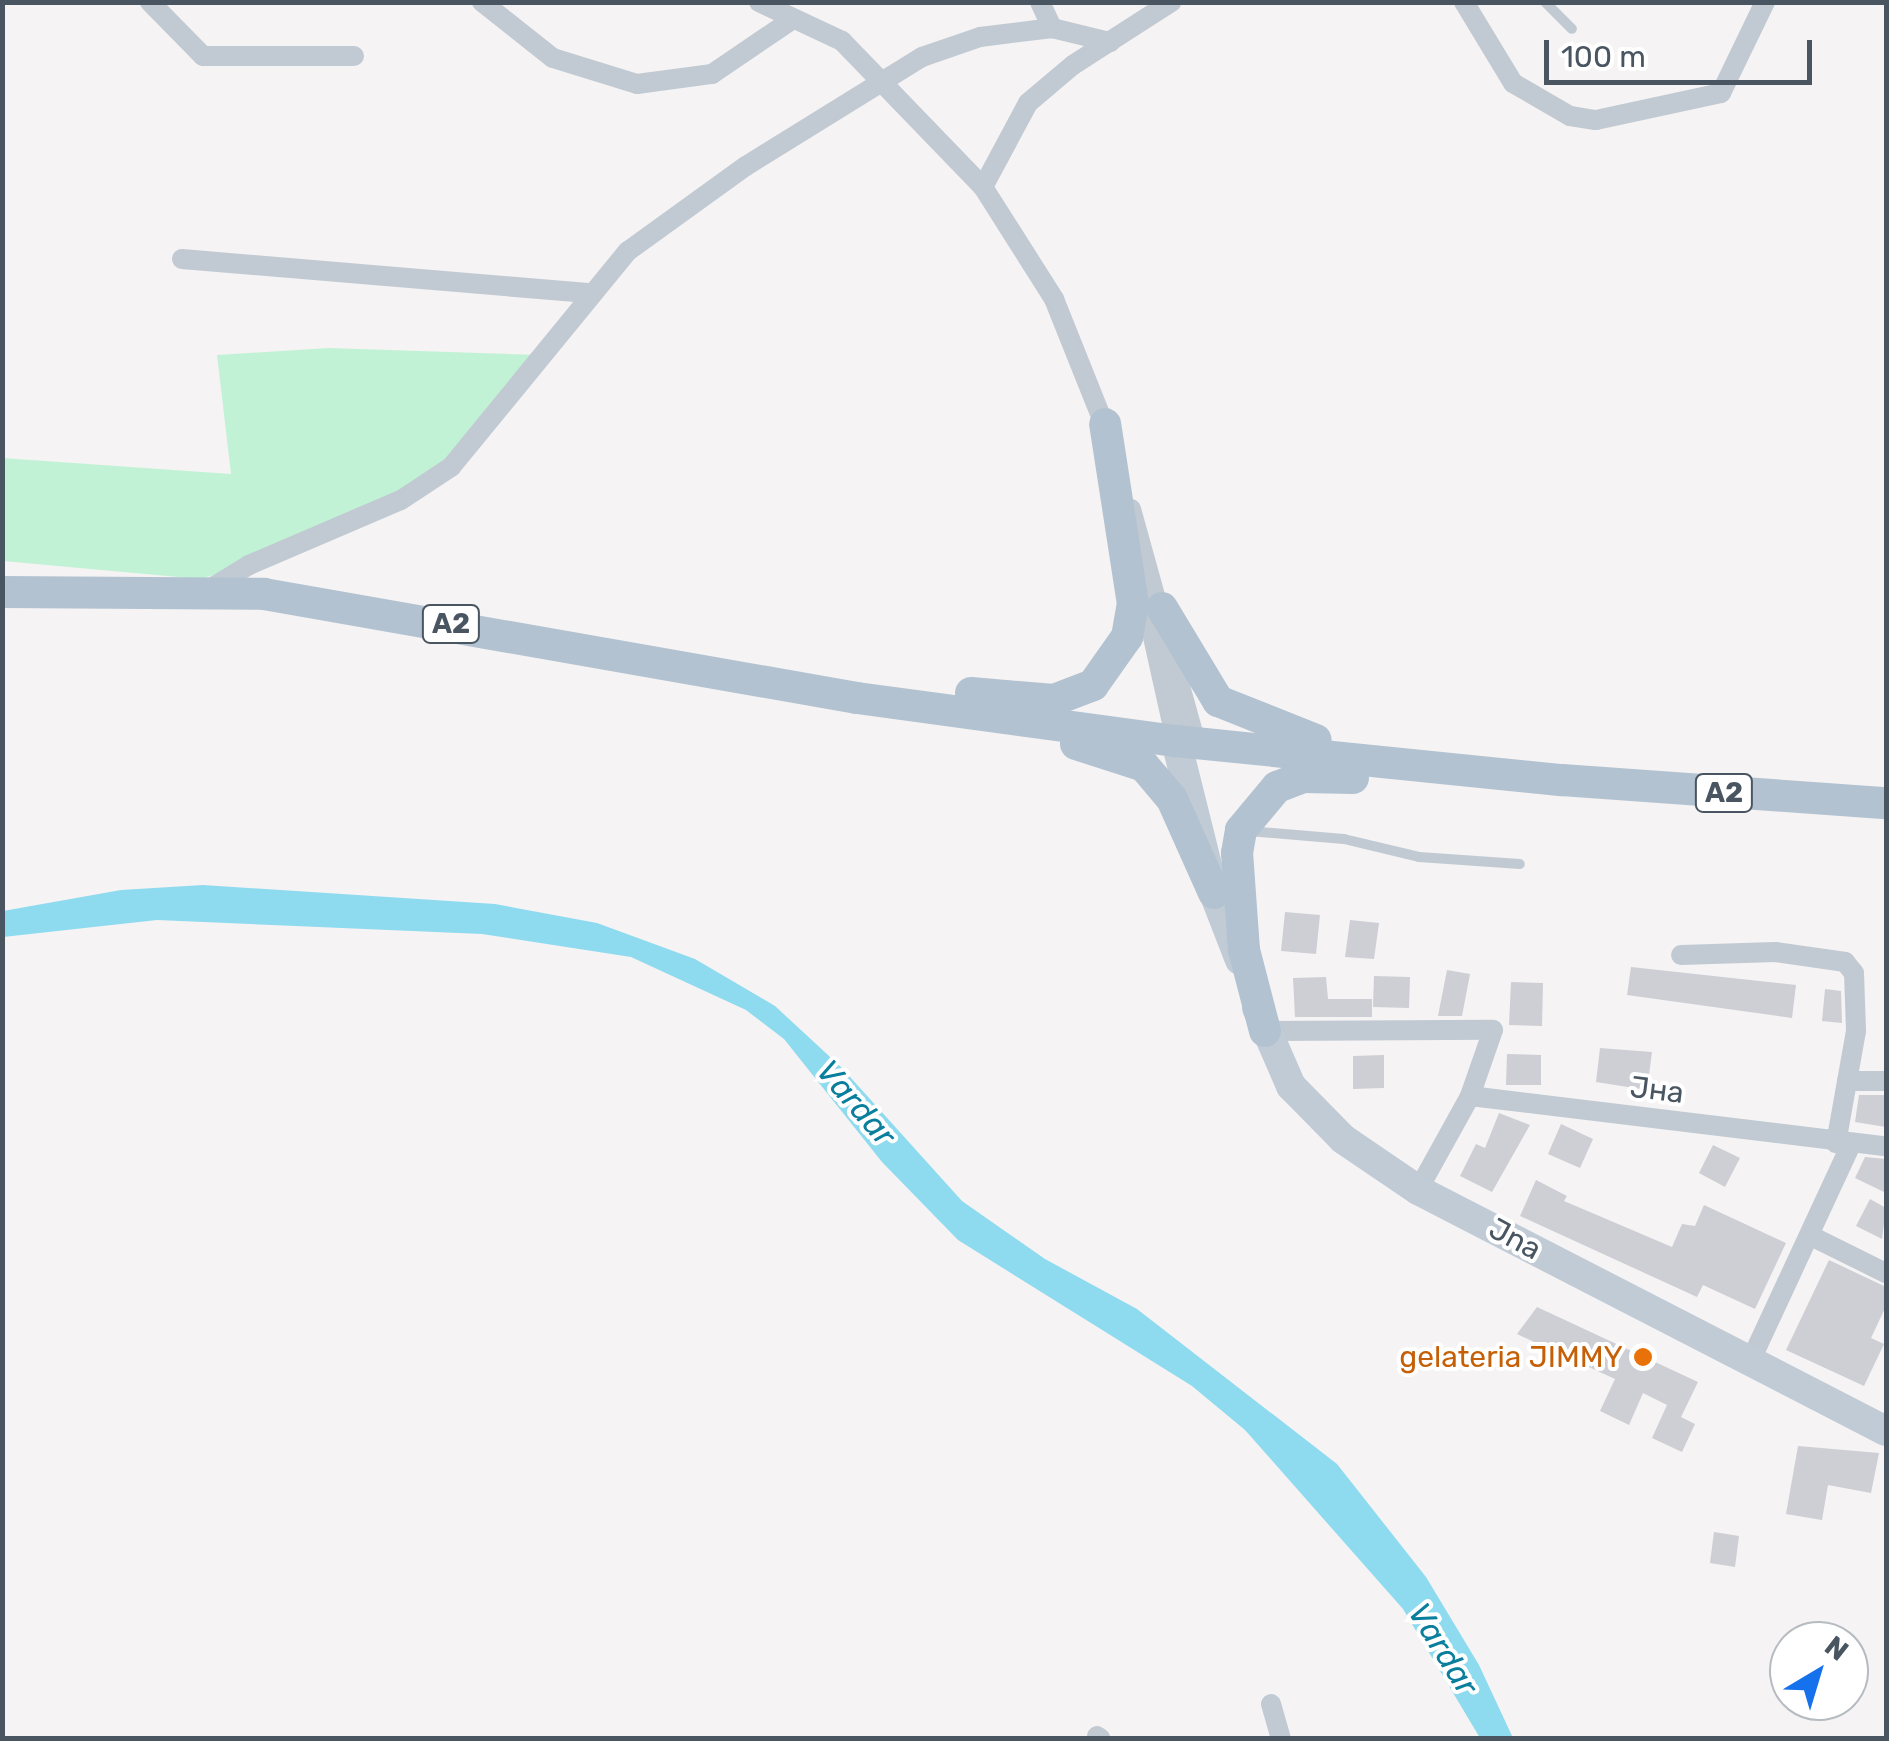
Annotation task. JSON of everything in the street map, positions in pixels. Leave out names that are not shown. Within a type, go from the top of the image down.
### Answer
[{"type":"main road","points":[[692,669],[1054,700],[1094,685],[1127,636],[1133,604],[1105,424]]},
{"type":"main road","name":"A2","points":[[3,591],[208,590],[470,627],[857,698],[1186,742],[1562,780],[1886,802]]},
{"type":"main road","points":[[1162,608],[1218,701],[1244,716],[1301,738],[1562,780]]},
{"type":"main road","points":[[857,698],[931,719],[1102,749],[1144,766],[1172,799],[1214,893]]},
{"type":"main road","points":[[1265,1030],[1244,950],[1237,853],[1242,830],[1277,787],[1303,777],[1473,786],[1562,780]]},
{"type":"street","points":[[150,2],[203,56],[354,56]]},
{"type":"street","points":[[482,2],[553,58],[637,84],[712,74],[793,20]]},
{"type":"street","points":[[759,2],[842,40],[884,82],[983,187],[1054,299],[1105,424],[1162,608],[1214,893],[1238,952]]},
{"type":"street","points":[[1040,2],[1052,28]]},
{"type":"street","points":[[983,187],[1028,103],[1171,2]]},
{"type":"street","points":[[1464,2],[1513,84],[1570,116],[1596,120],[1721,93],[1765,2]]},
{"type":"street","points":[[208,590],[249,564],[401,500],[451,467],[588,292],[646,236],[922,57],[980,37],[1052,28],[1110,42]]},
{"type":"street","points":[[182,259],[588,292]]},
{"type":"street","points":[[1105,424],[1238,952]]},
{"type":"street","name":"Jna","points":[[1238,952],[1265,1030],[1291,1086],[1344,1139],[1418,1190],[1886,1431]]},
{"type":"street","points":[[1682,955],[1775,952],[1844,962],[1854,974],[1856,1031],[1847,1081],[1844,1144],[1811,1236],[1750,1362]]},
{"type":"street","points":[[1265,1030],[1493,1030],[1470,1096],[1418,1190]]},
{"type":"street","points":[[1847,1081],[1886,1081]]},
{"type":"street","name":"Јна","points":[[1470,1096],[1844,1144],[1886,1146]]},
{"type":"street","points":[[1811,1236],[1886,1272]]},
{"type":"street","points":[[1271,1704],[1280,1738]]},
{"type":"lane","points":[[1545,2],[1572,29]]},
{"type":"lane","points":[[1242,830],[1344,839],[1418,857],[1520,864]]},
{"type":"green space","points":[[328,348],[540,355],[451,467],[249,565],[200,579],[3,561],[2,458],[231,474],[217,355]]},
{"type":"water","name":"Vardar","points":[[203,885],[495,904],[597,923],[695,959],[775,1006],[842,1068],[962,1201],[1045,1259],[1137,1309],[1337,1464],[1426,1577],[1479,1665],[1513,1738],[1480,1738],[1403,1609],[1245,1430],[1192,1386],[958,1240],[882,1162],[784,1039],[746,1010],[631,957],[482,934],[157,920],[3,937],[3,911],[121,890]]},
{"type":"building","points":[[1285,912],[1320,915],[1316,954],[1281,951]]},
{"type":"building","points":[[1350,920],[1379,923],[1374,959],[1345,957]]},
{"type":"building","points":[[1631,967],[1796,985],[1792,1018],[1627,995]]},
{"type":"building","points":[[1447,970],[1470,974],[1462,1016],[1438,1016]]},
{"type":"building","points":[[1374,976],[1410,977],[1409,1008],[1373,1007]]},
{"type":"building","points":[[1326,977],[1328,999],[1372,999],[1372,1017],[1295,1017],[1293,978]]},
{"type":"building","points":[[1511,982],[1543,983],[1542,1026],[1509,1025]]},
{"type":"building","points":[[1825,989],[1841,991],[1842,1023],[1822,1021]]},
{"type":"building","points":[[1600,1048],[1652,1052],[1647,1090],[1596,1082]]},
{"type":"building","points":[[1507,1054],[1541,1055],[1541,1085],[1506,1085]]},
{"type":"building","points":[[1384,1055],[1384,1088],[1353,1089],[1353,1056]]},
{"type":"building","points":[[1859,1095],[1886,1095],[1886,1127],[1855,1122]]},
{"type":"building","points":[[1499,1113],[1530,1125],[1492,1192],[1460,1176],[1476,1144],[1485,1148]]},
{"type":"building","points":[[1561,1124],[1593,1139],[1580,1168],[1548,1154]]},
{"type":"building","points":[[1713,1145],[1740,1158],[1725,1187],[1699,1173]]},
{"type":"building","points":[[1865,1157],[1886,1159],[1886,1193],[1855,1178]]},
{"type":"building","points":[[1536,1180],[1567,1196],[1564,1201],[1672,1247],[1682,1224],[1695,1226],[1704,1205],[1786,1243],[1755,1309],[1703,1285],[1697,1297],[1520,1216]]},
{"type":"building","points":[[1870,1199],[1886,1208],[1882,1239],[1856,1226]]},
{"type":"building","points":[[1829,1260],[1886,1287],[1886,1306],[1871,1338],[1884,1344],[1864,1386],[1786,1350]]},
{"type":"building","points":[[1537,1307],[1698,1382],[1681,1417],[1695,1424],[1682,1452],[1652,1438],[1667,1405],[1643,1393],[1629,1425],[1600,1411],[1615,1379],[1517,1334]]},
{"type":"building","points":[[1798,1446],[1879,1453],[1871,1493],[1828,1485],[1822,1520],[1786,1514]]},
{"type":"building","points":[[1714,1532],[1739,1536],[1735,1567],[1710,1563]]},
{"type":"place","name":"gelateria JIMMY","points":[[1643,1357]]}]
